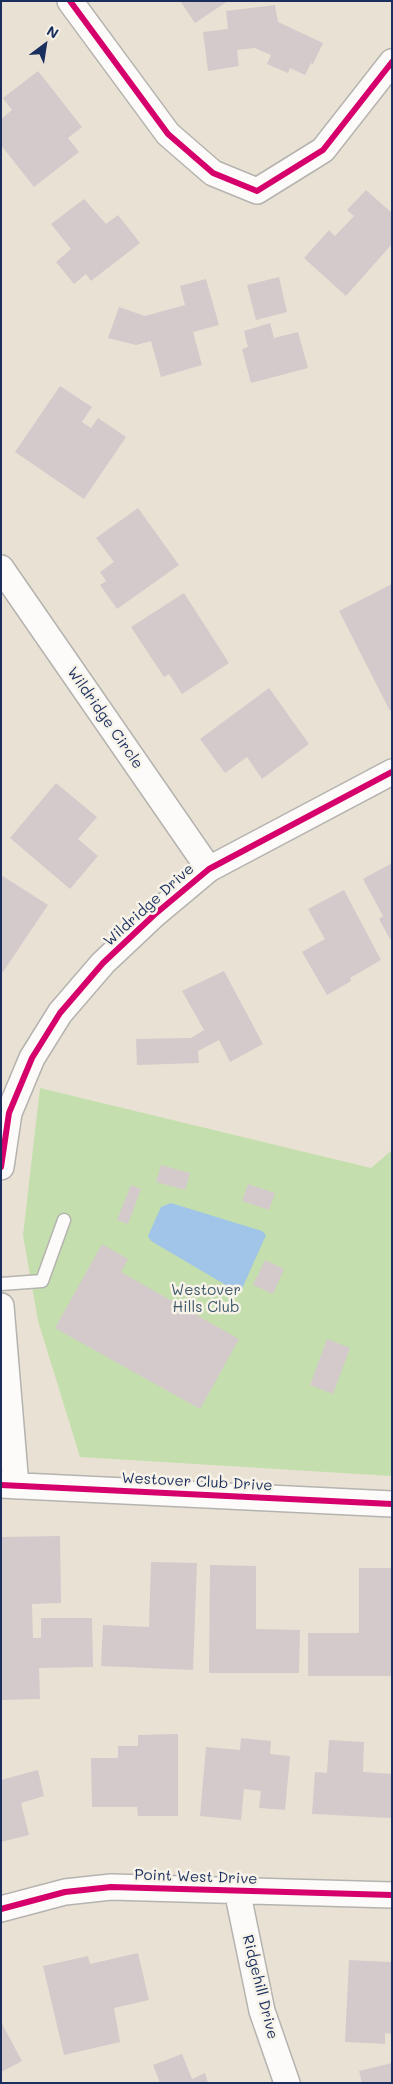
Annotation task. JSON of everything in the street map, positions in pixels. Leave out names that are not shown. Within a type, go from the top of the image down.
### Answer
[{"type":"street","points":[[70,1],[168,134],[213,173],[257,191],[323,150],[392,62]]},
{"type":"street","name":"Wildridge Circle","points":[[1,568],[209,869]]},
{"type":"street","name":"Wildridge Drive","points":[[1,1167],[9,1113],[32,1058],[60,1013],[103,963],[209,869],[392,772]]},
{"type":"street","points":[[1,1306],[9,1486]]},
{"type":"street","name":"Westover Club Drive","points":[[9,1486],[392,1504]]},
{"type":"street","name":"Point West Drive","points":[[1,1909],[65,1892],[111,1887],[392,1895]]},
{"type":"street","name":"Ridgehill Drive","points":[[237,1890],[262,2011],[287,2083]]},
{"type":"lane","points":[[1,1284],[42,1280],[64,1220]]},
{"type":"green space","name":"Westover Hills Club","points":[[40,1088],[371,1168],[392,1150],[392,1476],[80,1457],[38,1321],[23,1235]]},
{"type":"water","points":[[171,1203],[262,1231],[266,1235],[241,1291],[236,1291],[151,1241],[148,1236],[161,1207]]},
{"type":"building","points":[[180,1],[228,1],[195,23]]},
{"type":"building","points":[[275,5],[278,22],[323,43],[313,64],[311,63],[305,75],[290,68],[288,73],[267,64],[271,55],[255,48],[237,50],[239,66],[208,71],[203,32],[228,29],[226,11]]},
{"type":"building","points":[[38,71],[82,127],[68,138],[79,152],[34,187],[1,145],[1,119],[12,110],[3,98]]},
{"type":"building","points":[[366,190],[392,213],[392,244],[346,296],[304,258],[329,230],[335,236],[354,216],[347,210]]},
{"type":"building","points":[[84,199],[106,224],[118,215],[140,243],[91,281],[86,274],[74,284],[56,262],[71,249],[51,224]]},
{"type":"building","points":[[279,277],[287,312],[256,320],[247,285]]},
{"type":"building","points":[[206,279],[219,325],[193,332],[202,365],[161,377],[151,341],[136,345],[108,338],[119,307],[145,316],[185,305],[180,286]]},
{"type":"building","points":[[270,323],[274,338],[298,332],[308,368],[251,383],[242,349],[248,347],[244,331]]},
{"type":"building","points":[[60,386],[92,407],[82,422],[91,428],[98,418],[126,437],[84,499],[15,452]]},
{"type":"building","points":[[138,508],[179,565],[117,609],[100,585],[106,581],[100,572],[114,562],[96,538]]},
{"type":"building","points":[[392,584],[392,709],[390,711],[339,611]]},
{"type":"building","points":[[184,593],[229,663],[182,694],[169,674],[164,677],[131,627]]},
{"type":"building","points":[[269,688],[309,744],[262,779],[247,757],[225,773],[200,739]]},
{"type":"building","points":[[56,783],[97,817],[78,839],[98,856],[70,889],[10,838]]},
{"type":"building","points":[[392,863],[392,938],[390,939],[379,919],[383,916],[363,879]]},
{"type":"building","points":[[1,875],[48,905],[3,972],[1,970]]},
{"type":"building","points":[[344,890],[381,960],[350,978],[351,981],[327,995],[302,952],[325,939],[308,909]]},
{"type":"building","points":[[224,971],[263,1044],[230,1062],[219,1040],[198,1051],[199,1063],[137,1065],[136,1039],[191,1038],[204,1030],[182,991]]},
{"type":"building","points":[[161,1165],[190,1173],[185,1190],[156,1182]]},
{"type":"building","points":[[248,1184],[275,1193],[269,1210],[242,1201]]},
{"type":"building","points":[[131,1185],[141,1189],[128,1224],[117,1220]]},
{"type":"building","points":[[102,1244],[128,1259],[121,1272],[239,1339],[200,1409],[55,1328]]},
{"type":"building","points":[[265,1260],[284,1269],[273,1294],[253,1285]]},
{"type":"building","points":[[327,1339],[350,1348],[333,1394],[310,1385]]},
{"type":"building","points":[[60,1536],[61,1603],[32,1604],[33,1638],[41,1638],[41,1618],[92,1618],[93,1667],[39,1668],[40,1699],[1,1700],[1,1537]]},
{"type":"building","points":[[151,1562],[197,1563],[193,1670],[101,1666],[103,1625],[149,1627]]},
{"type":"building","points":[[210,1565],[256,1566],[256,1629],[300,1630],[299,1673],[209,1673]]},
{"type":"building","points":[[359,1568],[392,1568],[392,1676],[308,1676],[308,1633],[359,1633]]},
{"type":"building","points":[[178,1734],[178,1816],[138,1816],[137,1807],[92,1807],[91,1758],[118,1758],[118,1746],[138,1746],[138,1735]]},
{"type":"building","points":[[241,1738],[271,1741],[270,1754],[290,1756],[285,1810],[259,1808],[261,1791],[244,1789],[241,1820],[200,1816],[206,1747],[240,1750]]},
{"type":"building","points":[[329,1740],[364,1742],[363,1772],[392,1774],[392,1818],[312,1814],[315,1772],[327,1773]]},
{"type":"building","points":[[38,1770],[44,1796],[21,1803],[29,1835],[1,1842],[1,1780]]},
{"type":"building","points":[[138,1953],[149,2000],[114,2008],[120,2042],[64,2055],[43,1966],[88,1956],[90,1964]]},
{"type":"building","points":[[349,1960],[391,1962],[392,2034],[385,2033],[385,2044],[345,2042]]},
{"type":"building","points":[[1,2022],[22,2061],[1,2072]]},
{"type":"building","points":[[182,2054],[192,2079],[205,2073],[208,2083],[160,2083],[153,2065]]},
{"type":"building","points":[[392,2063],[392,2083],[362,2083],[359,2071]]},
{"type":"cycle path","points":[[70,1],[168,134],[213,173],[257,191],[323,150],[392,62]]},
{"type":"cycle path","points":[[1,1167],[9,1113],[32,1058],[60,1013],[103,963],[154,915],[209,869],[392,772]]},
{"type":"cycle path","points":[[1,1485],[392,1504]]},
{"type":"cycle path","points":[[1,1909],[65,1892],[111,1887],[392,1895]]}]
